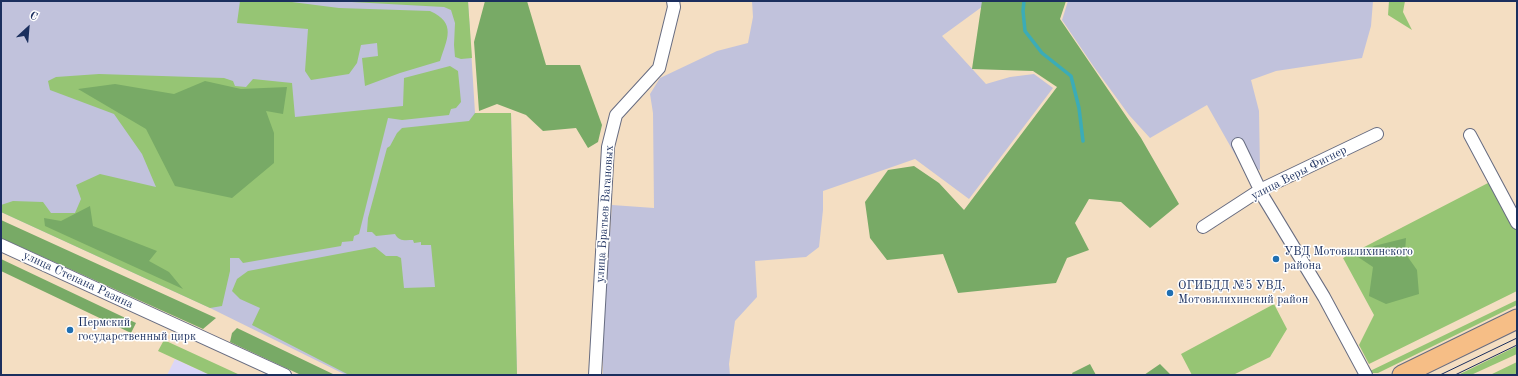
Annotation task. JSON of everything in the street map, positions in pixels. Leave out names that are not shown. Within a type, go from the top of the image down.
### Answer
[{"type":"main road","points":[[1402,375],[1517,319]]},
{"type":"street","name":"улица Братьев Вагановых","points":[[596,375],[608,147],[616,115],[659,68],[674,7],[673,1]]},
{"type":"street","name":"улица Веры Фигнер","points":[[1203,227],[1260,190],[1377,134]]},
{"type":"street","points":[[1470,135],[1517,223]]},
{"type":"street","points":[[1238,144],[1260,190],[1324,297],[1366,375]]},
{"type":"street","name":"улица Степана Разина","points":[[1,245],[285,375]]},
{"type":"shaded area","points":[[1,1],[468,1],[475,113],[511,113],[517,375],[346,375],[210,308],[1,212]]},
{"type":"shaded area","points":[[752,1],[990,1],[942,36],[986,84],[1010,77],[1034,74],[1053,88],[969,199],[915,159],[823,191],[823,210],[819,247],[806,257],[755,261],[757,297],[735,321],[729,364],[730,375],[603,375],[603,332],[612,205],[654,208],[653,113],[650,94],[660,78],[717,51],[748,43],[753,17]]},
{"type":"shaded area","points":[[1068,1],[1373,1],[1371,26],[1362,58],[1276,71],[1251,80],[1259,111],[1260,170],[1241,165],[1207,105],[1150,138],[1129,115],[1062,20]]},
{"type":"shaded area","points":[[175,359],[210,375],[167,375]]},
{"type":"green space","points":[[240,1],[284,1],[339,8],[430,11],[444,21],[448,32],[447,39],[440,61],[400,73],[365,86],[362,58],[378,56],[377,43],[361,45],[357,63],[349,74],[311,80],[305,71],[308,29],[237,23]]},
{"type":"green space","points":[[333,1],[468,1],[472,58],[461,59],[455,57],[455,23],[451,10],[444,7]]},
{"type":"green space","points":[[485,1],[527,1],[546,65],[580,65],[602,125],[598,142],[588,148],[576,128],[543,131],[526,115],[497,104],[479,111],[474,42]]},
{"type":"green space","points":[[982,1],[1066,1],[1060,19],[1141,138],[1179,204],[1150,228],[1121,202],[1089,199],[1075,223],[1089,250],[1067,258],[1056,283],[958,293],[943,254],[887,260],[870,238],[865,202],[888,170],[914,166],[939,183],[964,210],[1057,87],[1033,71],[972,69]]},
{"type":"green space","points":[[1389,1],[1405,1],[1403,12],[1412,30],[1388,15]]},
{"type":"green space","points":[[450,66],[458,71],[461,102],[456,108],[451,109],[449,115],[402,120],[388,118],[359,234],[354,236],[353,241],[342,242],[341,246],[243,263],[239,258],[230,258],[230,271],[222,306],[210,308],[1,212],[1,205],[13,201],[43,202],[51,213],[75,213],[81,199],[76,185],[100,174],[156,187],[142,154],[114,114],[50,90],[48,81],[56,77],[99,74],[224,78],[233,81],[235,86],[246,87],[253,79],[292,83],[295,117],[403,106],[404,78]]},
{"type":"green space","points":[[205,81],[241,89],[287,87],[283,114],[266,111],[274,133],[274,163],[232,198],[175,186],[146,129],[78,89],[115,84],[174,94]]},
{"type":"green space","points":[[475,113],[511,113],[517,375],[349,375],[252,325],[260,308],[240,299],[232,291],[237,279],[248,271],[375,247],[386,256],[397,256],[401,258],[404,288],[435,287],[431,245],[421,245],[421,242],[414,243],[413,240],[401,239],[395,234],[376,236],[372,232],[367,232],[368,218],[387,148],[402,128],[469,121]]},
{"type":"green space","points":[[1488,183],[1496,190],[1517,229],[1517,291],[1369,364],[1359,345],[1374,315],[1343,258]]},
{"type":"green space","points":[[90,206],[93,226],[157,251],[149,261],[169,272],[183,289],[45,226],[44,218],[61,221]]},
{"type":"green space","points":[[1,220],[216,318],[203,329],[1,238]]},
{"type":"green space","points":[[1406,238],[1405,253],[1417,270],[1419,294],[1386,304],[1369,296],[1373,267],[1358,257],[1374,246]]},
{"type":"green space","points":[[1,259],[136,323],[131,333],[1,271]]},
{"type":"green space","points":[[1517,300],[1517,305],[1378,373],[1371,373],[1370,371]]},
{"type":"green space","points":[[1274,304],[1287,329],[1270,357],[1233,375],[1192,375],[1181,354]]},
{"type":"green space","points":[[237,328],[335,375],[301,375],[230,342],[232,333]]},
{"type":"green space","points":[[164,340],[240,375],[210,375],[158,351]]},
{"type":"green space","points":[[1517,346],[1517,354],[1471,375],[1458,375]]},
{"type":"green space","points":[[1517,362],[1517,375],[1490,375]]},
{"type":"green space","points":[[1090,364],[1096,375],[1073,375],[1072,373]]},
{"type":"green space","points":[[1160,364],[1171,375],[1144,375]]},
{"type":"waterway","points":[[1024,1],[1023,11],[1025,31],[1042,53],[1071,76],[1079,108],[1083,141]]},
{"type":"tram line","points":[[1440,375],[1517,338]]},
{"type":"tram line","points":[[1455,375],[1517,345]]},
{"type":"place","name":"УВД Мотовилихинского района","points":[[1276,259]]},
{"type":"place","name":"ОГИБДД №5 УВД, Мотовилихинский район","points":[[1170,293]]},
{"type":"place","name":"Пермский государственный цирк","points":[[70,330]]}]
